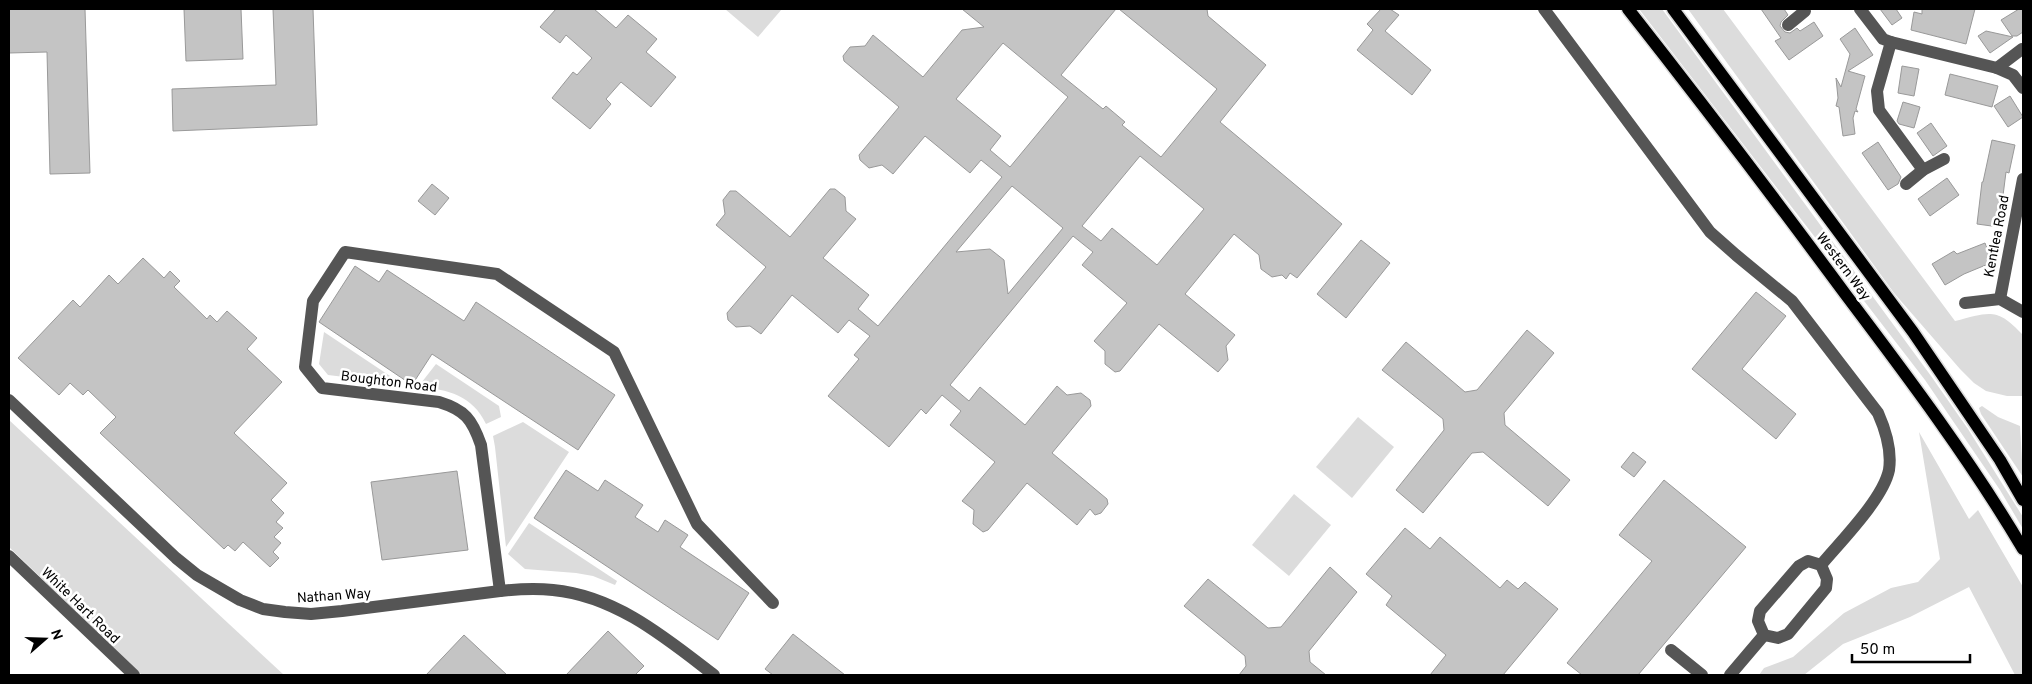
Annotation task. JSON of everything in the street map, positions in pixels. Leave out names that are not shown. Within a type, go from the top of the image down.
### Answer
[{"type":"main road","name":"Western Way","points":[[1628,9],[1741,154],[1909,378],[2005,518],[2023,549]]},
{"type":"main road","name":"Western Way","points":[[1673,9],[1912,332],[2000,460],[2023,500]]},
{"type":"street","points":[[1544,9],[1710,232],[1792,301],[1878,413],[1887,432],[1888,470],[1881,488],[1870,506],[1821,565]]},
{"type":"street","points":[[1788,25],[1805,11],[1803,9]]},
{"type":"street","points":[[1860,9],[1883,39],[1998,68],[2013,75],[2023,88]]},
{"type":"street","points":[[1891,42],[1876,91],[1879,110],[1923,170]]},
{"type":"street","points":[[1998,68],[2022,49]]},
{"type":"street","points":[[1906,184],[1923,170],[1944,159]]},
{"type":"street","name":"Kentlea Road","points":[[2000,299],[2023,179]]},
{"type":"street","name":"Boughton Road","points":[[500,591],[481,445],[476,429],[467,416],[454,406],[439,402],[322,388],[305,367],[312,301],[345,252],[497,274],[614,352],[697,524],[773,603]]},
{"type":"street","points":[[1965,303],[2000,299],[2023,312]]},
{"type":"street","name":"Nathan Way","points":[[9,400],[176,558],[197,575],[240,600],[264,609],[311,614],[500,591],[526,589],[554,590],[578,594],[600,601],[643,622],[714,675]]},
{"type":"street","name":"White Hart Road","points":[[9,556],[134,675]]},
{"type":"street","points":[[1808,561],[1821,565],[1827,579],[1826,588],[1788,634],[1778,638],[1764,635],[1758,621],[1760,611],[1799,566],[1808,561]]},
{"type":"street","points":[[1730,675],[1764,635]]},
{"type":"street","points":[[1671,650],[1702,675]]},
{"type":"shaded area","points":[[725,9],[782,9],[758,37]]},
{"type":"shaded area","points":[[1639,9],[1662,9],[1968,429],[2023,517],[2023,529],[2000,490],[1925,380]]},
{"type":"shaded area","points":[[1688,9],[1723,9],[1955,321],[1977,315],[1992,314],[2006,320],[2023,335],[2023,396],[2007,396],[1986,391],[1974,383],[1894,293]]},
{"type":"shaded area","points":[[324,332],[390,376],[386,382],[328,375],[319,364]]},
{"type":"shaded area","points":[[436,364],[499,406],[501,417],[486,424],[481,414],[474,407],[458,396],[449,392],[418,387]]},
{"type":"shaded area","points":[[1982,406],[1998,417],[2020,426],[2023,477],[1981,414],[1979,408]]},
{"type":"shaded area","points":[[1358,417],[1394,447],[1352,498],[1316,467]]},
{"type":"shaded area","points":[[9,420],[284,675],[142,675],[9,547]]},
{"type":"shaded area","points":[[523,422],[569,452],[506,547],[493,436]]},
{"type":"shaded area","points":[[1919,432],[1969,519],[1978,510],[2023,587],[2023,675],[2015,675],[1969,587],[1910,617],[1843,644],[1804,675],[1759,675],[1764,668],[1793,657],[1844,613],[1891,588],[1918,582],[1940,559]]},
{"type":"shaded area","points":[[1294,494],[1331,525],[1289,576],[1252,545]]},
{"type":"shaded area","points":[[529,523],[617,581],[615,585],[593,576],[525,569],[508,554]]},
{"type":"building","points":[[9,9],[85,9],[90,173],[50,174],[47,52],[9,53]]},
{"type":"building","points":[[184,9],[241,9],[243,59],[186,61]]},
{"type":"building","points":[[273,9],[313,9],[317,125],[173,131],[172,89],[276,85]]},
{"type":"building","points":[[556,9],[594,9],[616,28],[628,15],[657,39],[646,52],[676,77],[651,107],[621,82],[606,99],[611,104],[590,129],[552,98],[573,72],[577,75],[592,58],[566,35],[560,43],[540,27]]},
{"type":"building","points":[[962,9],[1116,9],[1061,75],[1103,109],[1106,106],[1125,122],[1122,125],[1161,157],[1217,89],[1119,9],[1207,9],[1208,16],[1266,65],[1220,122],[1342,224],[1297,278],[1290,273],[1286,279],[1282,275],[1272,277],[1261,269],[1259,255],[1234,234],[1185,294],[1235,335],[1226,346],[1228,360],[1218,372],[1159,324],[1120,371],[1115,372],[1105,364],[1105,351],[1094,341],[1127,303],[1082,265],[1093,252],[1073,236],[950,385],[969,401],[980,387],[1025,425],[1057,386],[1067,395],[1081,393],[1090,400],[1091,406],[1052,453],[1107,499],[1108,504],[1101,513],[1095,515],[1090,509],[1077,525],[1027,483],[988,530],[983,532],[973,524],[974,510],[962,501],[995,462],[950,425],[961,411],[942,395],[926,414],[921,409],[889,447],[828,396],[859,359],[854,355],[870,336],[849,320],[838,333],[792,295],[761,334],[750,326],[736,327],[728,320],[727,313],[766,267],[716,225],[725,214],[723,200],[730,191],[736,191],[790,237],[830,189],[835,189],[845,197],[846,211],[856,219],[823,258],[869,295],[858,309],[878,326],[1002,177],[981,160],[970,173],[925,136],[893,174],[882,165],[869,168],[860,160],[859,155],[899,107],[844,61],[843,56],[850,47],[865,46],[873,35],[923,77],[962,30],[984,27]],"holes":[[[1003,43],[1068,97],[1010,167],[990,150],[1001,136],[956,99]],[[1140,156],[1204,209],[1157,265],[1112,228],[1101,241],[1082,226]],[[1012,186],[1063,228],[1008,294],[1004,260],[990,249],[956,252]]]},
{"type":"building","points":[[1381,9],[1390,9],[1399,15],[1385,31],[1431,70],[1412,95],[1357,50],[1373,30],[1367,24]]},
{"type":"building","points":[[1761,9],[1784,9],[1788,15],[1781,22],[1780,26],[1785,32],[1790,33],[1797,28],[1800,31],[1814,22],[1823,36],[1789,60],[1775,41],[1781,38]]},
{"type":"building","points":[[1880,9],[1896,9],[1902,18],[1892,25]]},
{"type":"building","points":[[1922,9],[1975,9],[1966,44],[1911,30],[1914,12],[1922,14]]},
{"type":"building","points":[[2019,9],[2023,9],[2023,32],[2017,36],[2012,36],[2001,20]]},
{"type":"building","points":[[1855,28],[1873,55],[1848,71],[1865,76],[1856,109],[1858,112],[1855,111],[1853,118],[1855,134],[1843,136],[1839,107],[1836,106],[1838,98],[1836,78],[1841,87],[1850,54],[1840,39]]},
{"type":"building","points":[[1986,31],[2013,37],[1990,53],[1978,36]]},
{"type":"building","points":[[1902,66],[1919,69],[1914,96],[1898,93]]},
{"type":"building","points":[[1950,74],[1998,86],[1992,107],[1945,95]]},
{"type":"building","points":[[2010,96],[2023,117],[2008,127],[1994,106]]},
{"type":"building","points":[[1903,102],[1920,107],[1914,128],[1899,124],[1897,121]]},
{"type":"building","points":[[1931,123],[1947,146],[1933,156],[1917,133]]},
{"type":"building","points":[[1992,140],[2015,145],[2009,173],[2006,172],[1999,227],[1977,224],[1982,182]]},
{"type":"building","points":[[1878,142],[1901,177],[1898,184],[1888,190],[1862,153]]},
{"type":"building","points":[[1947,178],[1959,195],[1930,216],[1918,199]]},
{"type":"building","points":[[432,184],[449,198],[435,215],[418,201]]},
{"type":"building","points":[[1361,240],[1390,263],[1346,318],[1317,294]]},
{"type":"building","points":[[1985,243],[1993,262],[1964,274],[1945,285],[1932,264],[1954,251],[1957,254]]},
{"type":"building","points":[[143,258],[164,278],[170,271],[180,281],[174,287],[207,319],[210,315],[217,322],[227,311],[257,338],[247,349],[282,382],[234,433],[287,483],[271,500],[284,513],[276,522],[283,528],[274,537],[281,543],[273,552],[279,558],[270,567],[243,542],[235,551],[228,545],[224,549],[100,433],[116,417],[88,390],[83,395],[70,383],[59,395],[18,358],[73,300],[80,307],[109,275],[118,284]]},
{"type":"building","points":[[355,266],[379,282],[387,270],[464,321],[476,302],[615,395],[578,450],[432,354],[412,385],[319,322]]},
{"type":"building","points":[[1756,292],[1786,316],[1742,369],[1796,414],[1776,439],[1692,369]]},
{"type":"building","points":[[1527,330],[1554,353],[1504,413],[1505,425],[1570,480],[1548,506],[1483,452],[1472,453],[1423,513],[1396,490],[1444,430],[1443,419],[1382,370],[1406,342],[1465,392],[1477,390]]},
{"type":"building","points":[[1633,452],[1646,462],[1634,477],[1621,467]]},
{"type":"building","points":[[566,470],[598,491],[605,480],[643,505],[635,517],[658,532],[665,520],[688,535],[680,547],[749,593],[718,640],[534,518]]},
{"type":"building","points":[[457,471],[468,550],[382,560],[371,482]]},
{"type":"building","points":[[1664,480],[1746,547],[1638,675],[1582,675],[1567,663],[1652,561],[1619,535]]},
{"type":"building","points":[[1405,528],[1430,549],[1440,537],[1500,588],[1507,580],[1518,589],[1525,582],[1558,609],[1503,675],[1430,675],[1446,655],[1386,605],[1392,596],[1366,574]]},
{"type":"building","points":[[1330,567],[1357,592],[1309,651],[1310,662],[1326,675],[1239,675],[1246,666],[1245,656],[1184,606],[1208,579],[1268,628],[1281,627]]},
{"type":"building","points":[[608,631],[644,666],[635,675],[566,675]]},
{"type":"building","points":[[793,634],[845,675],[773,675],[765,669]]},
{"type":"building","points":[[464,635],[507,675],[426,675]]}]
